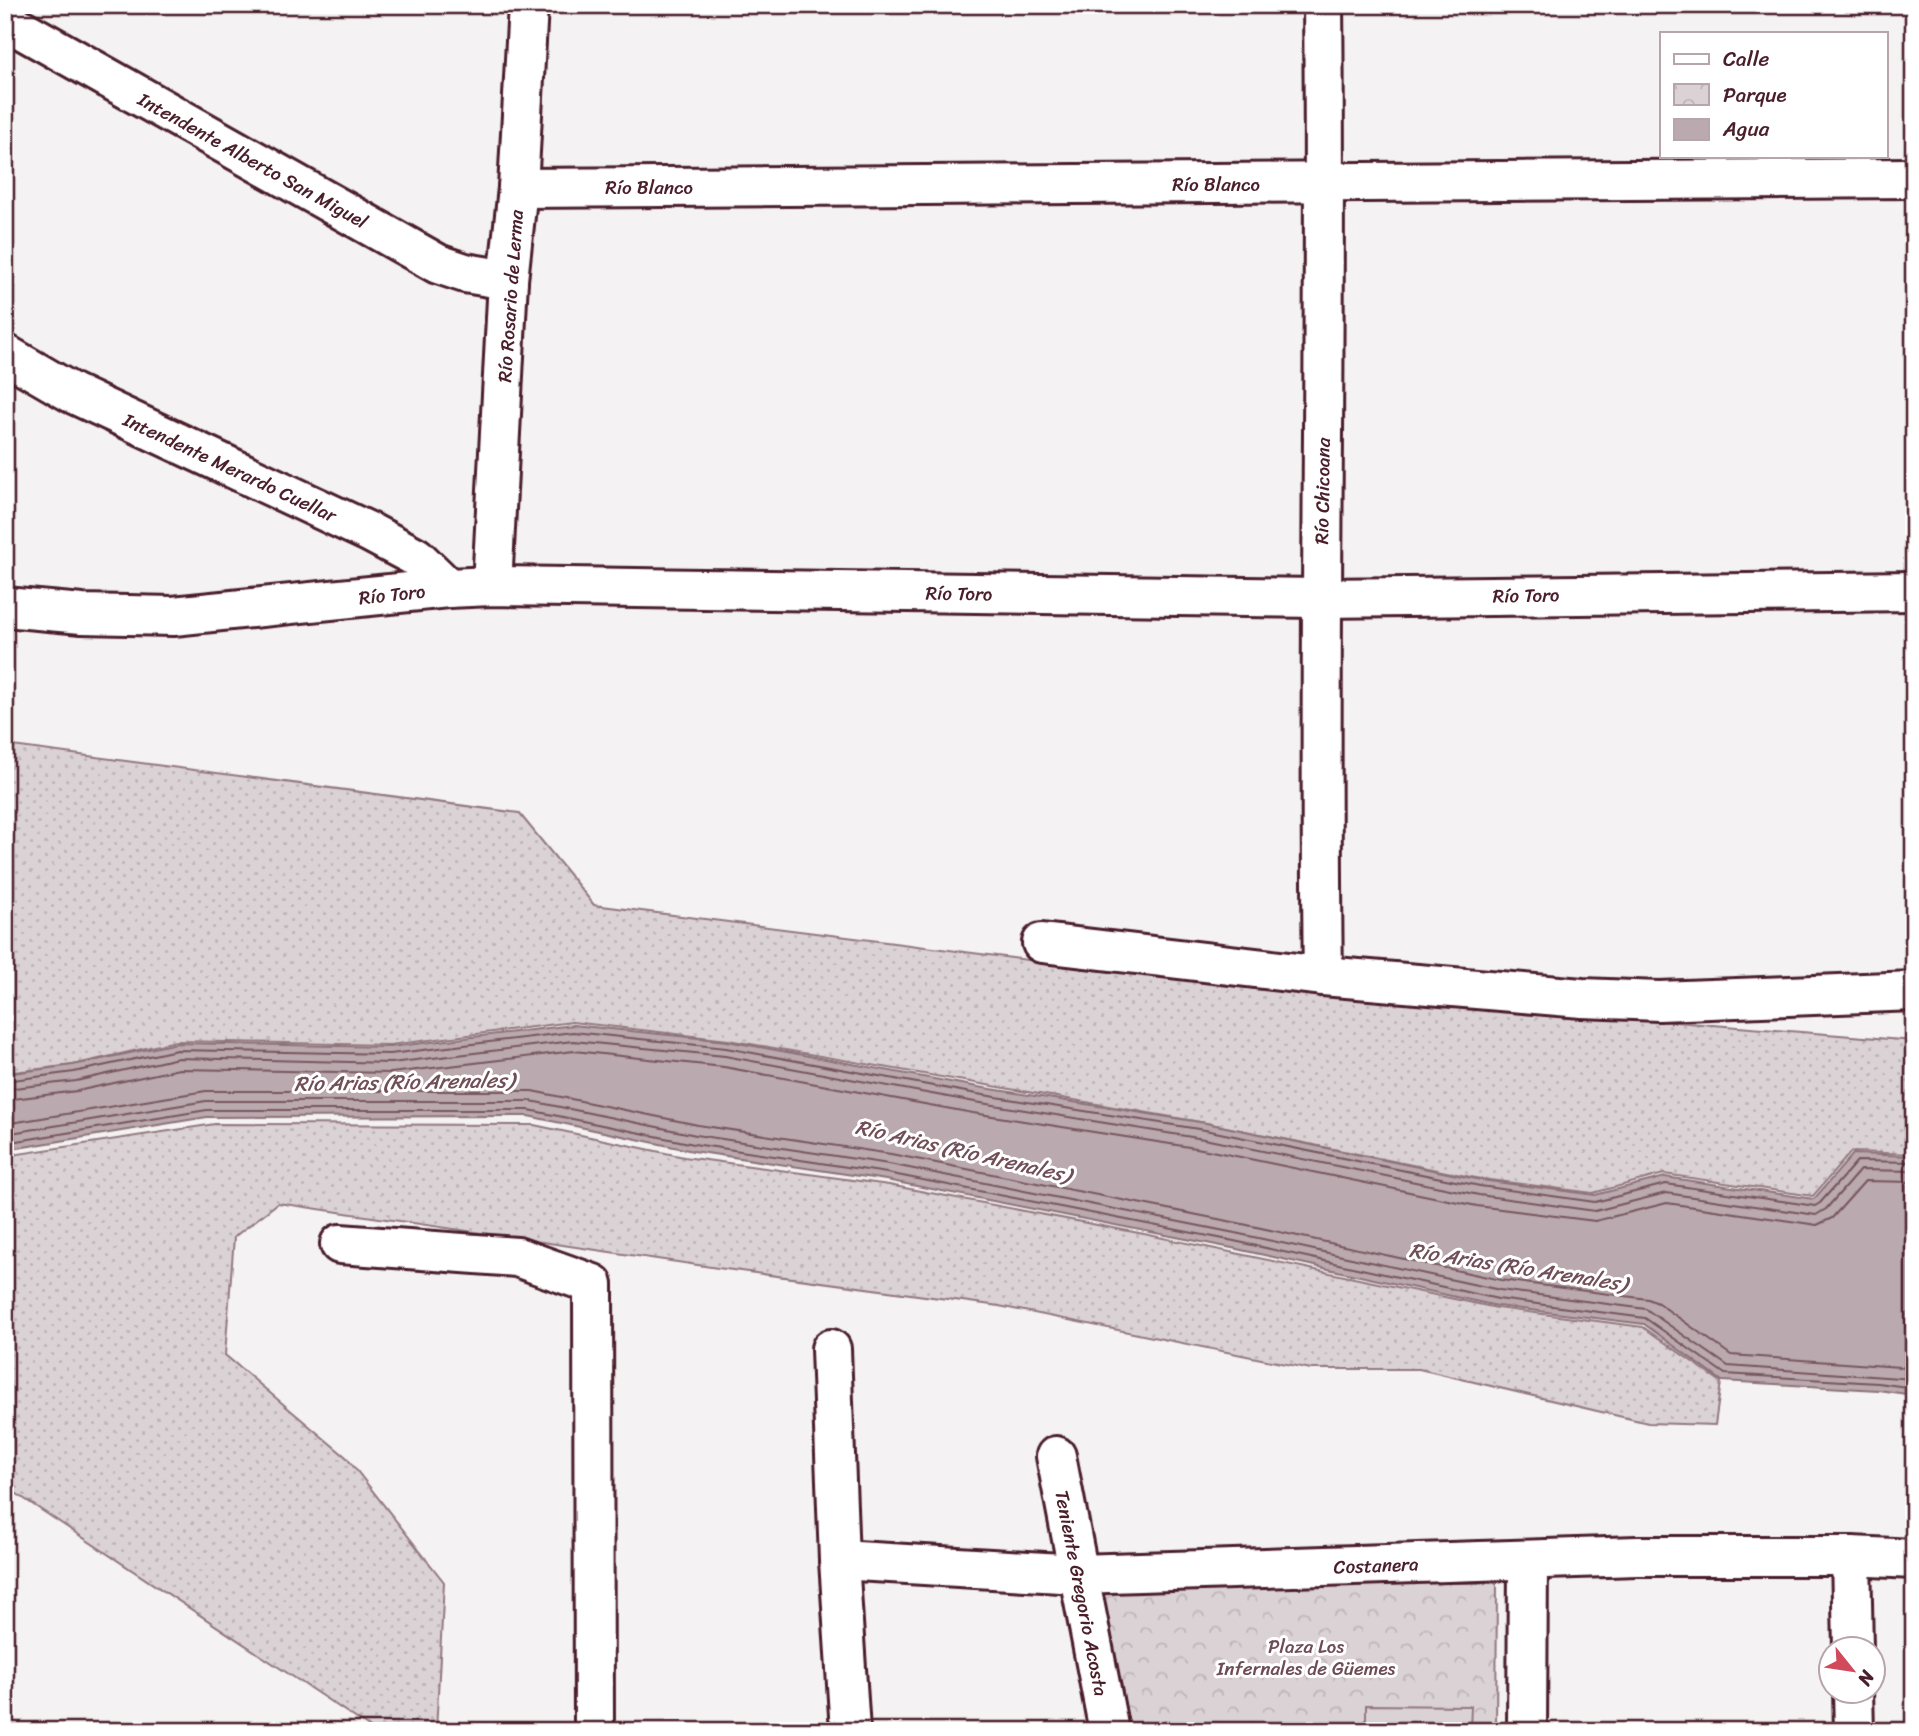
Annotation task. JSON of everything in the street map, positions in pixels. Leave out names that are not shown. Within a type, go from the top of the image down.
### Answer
[{"type":"street","name":"Río Chicoana","points":[[1323,5],[1323,976]]},
{"type":"street","name":"Río Rosario de Lerma","points":[[492,586],[508,280],[518,188],[523,7]]},
{"type":"street","name":"Intendente Alberto San Miguel","points":[[5,20],[438,264],[465,273],[508,280]]},
{"type":"street","name":"Río Blanco","points":[[518,188],[1914,178]]},
{"type":"street","name":"Intendente Merardo Cuellar","points":[[5,354],[72,393],[369,532],[416,557],[448,588]]},
{"type":"street","name":"Río Toro","points":[[5,607],[82,614],[173,616],[448,588],[492,586],[1321,598],[1914,591]]},
{"type":"street","points":[[1042,943],[1323,976],[1582,998],[1658,1001],[1914,991]]},
{"type":"street","points":[[340,1244],[517,1257],[593,1284],[594,1731]]},
{"type":"street","points":[[831,1349],[839,1560],[850,1731]]},
{"type":"street","name":"Teniente Gregorio Acosta","points":[[1056,1456],[1109,1731]]},
{"type":"street","name":"Costanera","points":[[839,1560],[1078,1574],[1637,1556],[1851,1556],[1914,1559]]},
{"type":"street","points":[[1851,1556],[1853,1634]]},
{"type":"street","points":[[1527,1731],[1528,1561]]},
{"type":"street","points":[[1853,1704],[1854,1731]]},
{"type":"green space","points":[[5,745],[519,813],[594,905],[1249,988],[1914,1041],[1914,1154],[1851,1152],[1813,1196],[1664,1174],[1593,1193],[1481,1179],[1206,1123],[728,1040],[572,1022],[390,1045],[176,1041],[73,1065],[5,1073]]},
{"type":"green space","points":[[215,1124],[534,1125],[684,1157],[889,1185],[1144,1234],[1497,1308],[1643,1327],[1721,1382],[1715,1425],[1648,1423],[1419,1369],[1311,1369],[999,1306],[718,1268],[278,1203],[234,1237],[225,1355],[346,1457],[444,1582],[436,1731],[375,1731],[5,1486],[5,1156]]},
{"type":"green space","name":"Plaza Los Infernales de Güemes","points":[[1101,1582],[1497,1583],[1496,1731],[1130,1731]]},
{"type":"green space","points":[[1366,1705],[1471,1706],[1470,1731],[1366,1731]]},
{"type":"water","name":"Río Arias (Río Arenales)","points":[[573,1025],[727,1041],[978,1087],[1206,1123],[1481,1180],[1595,1195],[1665,1177],[1814,1199],[1853,1154],[1914,1156],[1914,1395],[1878,1390],[1722,1381],[1644,1324],[1497,1306],[1232,1248],[886,1180],[693,1151],[528,1116],[207,1117],[5,1150],[5,1074],[73,1065],[177,1043],[390,1047]]}]
